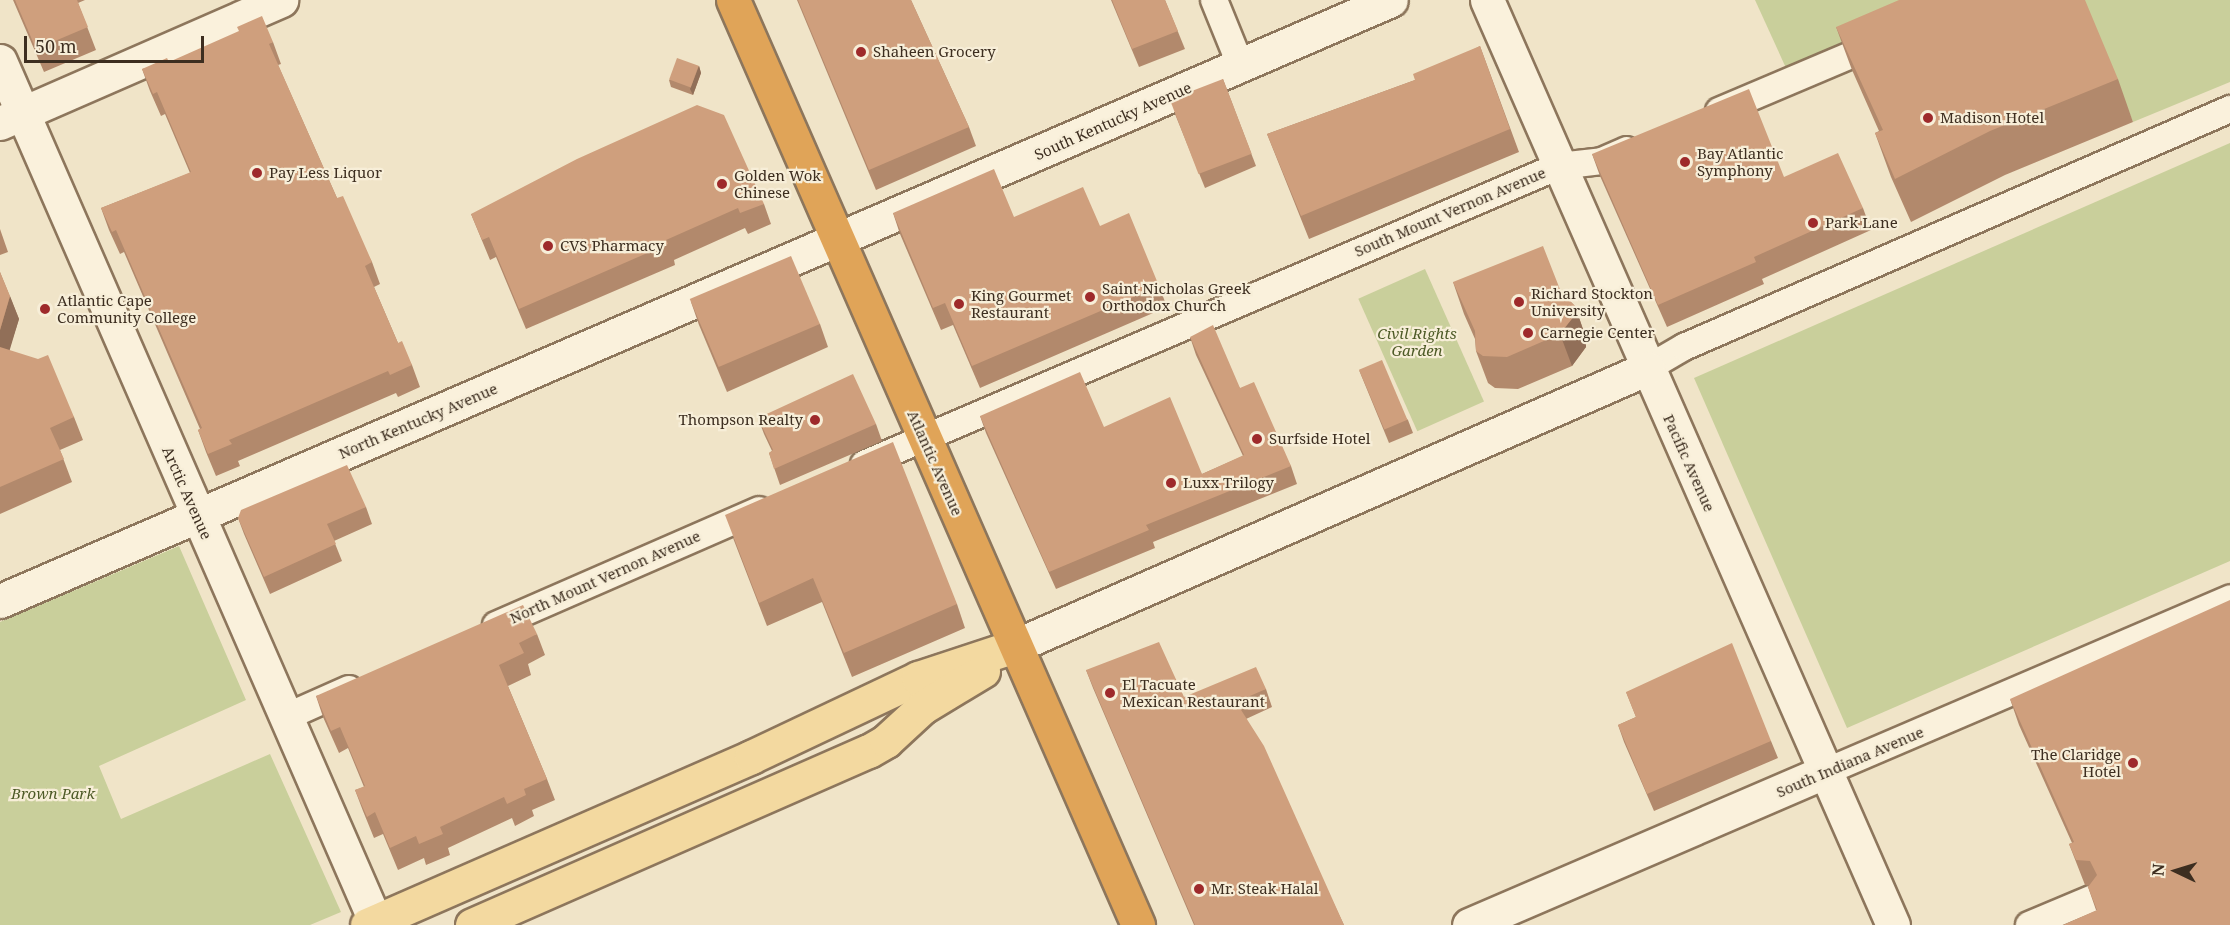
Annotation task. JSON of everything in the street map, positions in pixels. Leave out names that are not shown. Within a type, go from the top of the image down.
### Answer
[{"type":"highway","name":"Atlantic Avenue","points":[[733,0],[836,240],[925,437],[1138,925]]},
{"type":"main road","points":[[373,924],[751,757],[918,678],[1016,646]]},
{"type":"main road","points":[[472,925],[869,751],[886,741],[923,706],[967,683],[1016,646]]},
{"type":"street","points":[[11,119],[281,0]]},
{"type":"street","points":[[1214,0],[1240,64]]},
{"type":"street","name":"South Kentucky Avenue","points":[[836,240],[1391,0]]},
{"type":"street","name":"Pacific Avenue","points":[[1487,0],[1893,925]]},
{"type":"street","points":[[1699,119],[1903,32]]},
{"type":"street","name":"Arctic Avenue","points":[[0,61],[11,119],[197,516],[286,717],[373,924]]},
{"type":"street","points":[[1016,646],[1648,368],[1684,347],[2230,109]]},
{"type":"street","name":"South Mount Vernon Avenue","points":[[925,437],[1559,166],[1602,161],[1645,142]]},
{"type":"street","name":"North Kentucky Avenue","points":[[0,601],[836,240]]},
{"type":"street","points":[[837,475],[925,437]]},
{"type":"street","name":"North Mount Vernon Avenue","points":[[477,633],[783,499]]},
{"type":"street","name":"South Indiana Avenue","points":[[1469,925],[2230,598]]},
{"type":"street","points":[[286,717],[368,681]]},
{"type":"street","points":[[2029,925],[2091,899]]},
{"type":"green space","points":[[1755,0],[1946,0],[1786,68]]},
{"type":"green space","points":[[2082,0],[2230,0],[2230,82],[2133,122]]},
{"type":"green space","points":[[2230,143],[2230,561],[1847,728],[1694,378]]},
{"type":"green space","name":"Civil Rights Garden","points":[[1425,269],[1484,401],[1417,431],[1358,299]]},
{"type":"green space","name":"Brown Park","points":[[179,546],[246,700],[99,766],[121,819],[270,754],[341,912],[310,925],[0,925],[0,622]]},
{"type":"building","points":[[15,0],[77,0],[88,27],[36,49]]},
{"type":"building","points":[[798,0],[911,0],[969,127],[869,170]]},
{"type":"building","points":[[1112,0],[1165,0],[1178,31],[1132,49]]},
{"type":"building","points":[[1899,0],[2085,0],[2118,79],[1990,131],[1895,179],[1875,133],[1883,130],[1836,27]]},
{"type":"building","points":[[262,16],[273,42],[269,44],[337,198],[343,196],[372,262],[365,266],[398,343],[402,341],[412,365],[390,375],[388,371],[229,440],[232,444],[208,454],[198,430],[202,428],[116,230],[112,232],[101,208],[191,172],[157,92],[153,94],[142,69],[167,58],[169,62],[239,31],[237,27]]},
{"type":"building","points":[[1480,46],[1510,129],[1301,216],[1267,134],[1415,80],[1413,74]]},
{"type":"building","points":[[677,58],[699,66],[691,87],[669,80]]},
{"type":"building","points":[[1223,79],[1252,154],[1198,174],[1170,99]]},
{"type":"building","points":[[1749,89],[1784,177],[1838,153],[1863,208],[1754,257],[1756,262],[1658,305],[1592,154]]},
{"type":"building","points":[[697,105],[724,115],[764,204],[740,213],[738,208],[666,240],[668,244],[519,309],[489,237],[482,240],[471,214],[577,159]]},
{"type":"building","points":[[994,169],[1014,217],[1083,187],[1100,226],[1129,213],[1159,286],[972,366],[945,303],[933,308],[893,213]]},
{"type":"building","points":[[1543,246],[1561,292],[1575,306],[1575,315],[1560,334],[1507,357],[1483,356],[1476,351],[1475,331],[1453,282]]},
{"type":"building","points":[[791,256],[820,324],[719,367],[690,299]]},
{"type":"building","points":[[0,272],[10,296],[0,330]]},
{"type":"building","points":[[1213,325],[1240,388],[1254,382],[1291,466],[1146,525],[1149,530],[1049,572],[980,416],[1080,372],[1104,427],[1170,397],[1202,474],[1244,455],[1190,337]]},
{"type":"building","name":"Atlantic Cape Community College","points":[[0,347],[38,359],[48,355],[74,417],[50,428],[64,459],[0,487]]},
{"type":"building","points":[[1382,360],[1407,420],[1384,430],[1359,370]]},
{"type":"building","points":[[853,374],[876,424],[774,469],[769,453],[773,450],[758,418]]},
{"type":"building","points":[[893,442],[957,604],[844,653],[813,578],[759,603],[725,515]]},
{"type":"building","points":[[347,465],[366,507],[327,524],[336,544],[264,577],[238,518],[241,510]]},
{"type":"building","name":"The Claridge Hotel","points":[[2230,600],[2230,925],[2063,925],[2097,910],[2088,887],[2097,875],[2090,861],[2076,860],[2069,844],[2074,842],[2010,699]]},
{"type":"building","points":[[523,605],[537,634],[519,643],[524,653],[499,665],[547,779],[524,789],[526,795],[507,804],[504,797],[440,827],[443,834],[419,844],[416,836],[390,848],[375,812],[367,817],[355,790],[365,786],[340,727],[331,731],[316,696]]},
{"type":"building","points":[[1159,642],[1184,697],[1256,667],[1266,689],[1236,702],[1264,746],[1344,925],[1195,925],[1086,670]]},
{"type":"building","points":[[1732,643],[1771,741],[1647,794],[1618,725],[1636,717],[1626,692]]},
{"type":"place","name":"Shaheen Grocery","points":[[861,52]]},
{"type":"place","name":"Madison Hotel","points":[[1928,118]]},
{"type":"place","name":"Bay Atlantic Symphony","points":[[1685,162]]},
{"type":"place","name":"Pay Less Liquor","points":[[257,173]]},
{"type":"place","name":"Golden Wok Chinese","points":[[722,184]]},
{"type":"place","name":"Park Lane","points":[[1813,223]]},
{"type":"place","name":"CVS Pharmacy","points":[[548,246]]},
{"type":"place","name":"Saint Nicholas Greek Orthodox Church","points":[[1090,297]]},
{"type":"place","name":"Richard Stockton University","points":[[1519,302]]},
{"type":"place","name":"King Gourmet Restaurant","points":[[959,304]]},
{"type":"place","name":"Atlantic Cape Community College","points":[[45,309]]},
{"type":"place","name":"Carnegie Center","points":[[1528,333]]},
{"type":"place","name":"Thompson Realty","points":[[815,420]]},
{"type":"place","name":"Surfside Hotel","points":[[1257,439]]},
{"type":"place","name":"Luxx Trilogy","points":[[1171,483]]},
{"type":"place","name":"El Tacuate Mexican Restaurant","points":[[1110,693]]},
{"type":"place","name":"The Claridge Hotel","points":[[2133,763]]},
{"type":"place","name":"Mr. Steak Halal","points":[[1199,889]]}]
